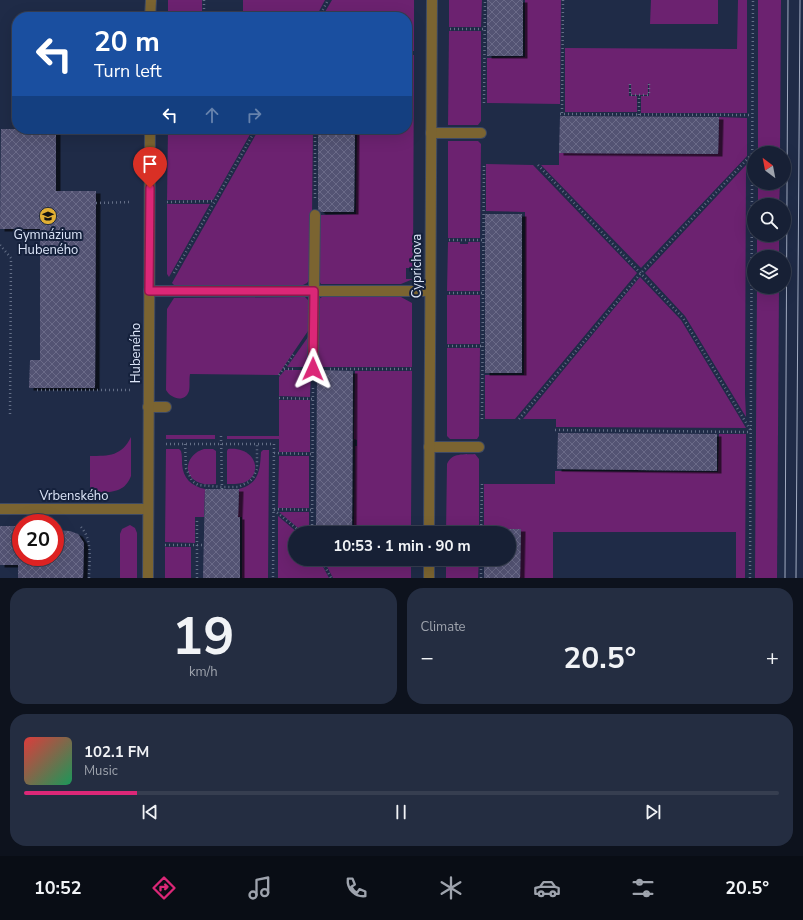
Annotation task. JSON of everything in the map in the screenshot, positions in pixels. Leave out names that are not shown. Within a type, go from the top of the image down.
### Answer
[{"type":"street","points":[[150,12],[151,0]]},
{"type":"street","name":"Cyprichova","points":[[429,526],[432,0]]},
{"type":"street","points":[[431,133],[481,133]]},
{"type":"street","name":"Hubeného","points":[[148,578],[150,134]]},
{"type":"street","points":[[313,369],[314,215]]},
{"type":"street","points":[[149,291],[430,291]]},
{"type":"street","points":[[148,407],[166,407]]},
{"type":"street","points":[[429,447],[479,447]]},
{"type":"street","name":"Vrbenského","points":[[0,509],[148,509]]},
{"type":"street","points":[[428,578],[429,566]]},
{"type":"path","points":[[204,0],[204,12]]},
{"type":"path","points":[[322,12],[328,0]]},
{"type":"path","points":[[484,0],[484,103]]},
{"type":"path","points":[[563,0],[561,114],[752,116]]},
{"type":"path","points":[[752,146],[753,0]]},
{"type":"path","points":[[446,29],[484,29]]},
{"type":"path","points":[[630,84],[630,95],[649,95],[649,84]]},
{"type":"path","points":[[639,95],[639,114]]},
{"type":"path","points":[[164,291],[253,134]]},
{"type":"path","points":[[314,215],[315,134]]},
{"type":"path","points":[[519,419],[641,273],[747,159]]},
{"type":"path","points":[[482,419],[484,164]]},
{"type":"path","points":[[538,165],[682,318],[751,432]]},
{"type":"path","points":[[750,578],[752,190]]},
{"type":"path","points":[[444,240],[483,240]]},
{"type":"path","points":[[0,245],[11,258],[10,416]]},
{"type":"path","points":[[444,293],[483,293]]},
{"type":"path","points":[[444,346],[483,346]]},
{"type":"path","points":[[284,369],[415,369]]},
{"type":"path","points":[[312,526],[313,369]]},
{"type":"path","points":[[37,390],[135,390]]},
{"type":"path","points":[[279,398],[313,399]]},
{"type":"path","points":[[555,430],[751,432]]},
{"type":"path","points":[[221,436],[222,488]]},
{"type":"path","points":[[163,444],[274,444],[273,578]]},
{"type":"path","points":[[185,444],[186,468],[192,481],[198,485],[222,488],[238,486],[249,482],[253,478],[257,469],[257,444]]},
{"type":"path","points":[[274,454],[312,454]]},
{"type":"path","points":[[481,526],[482,484]]},
{"type":"path","points":[[274,510],[312,510]]},
{"type":"path","points":[[274,510],[293,526]]},
{"type":"path","points":[[197,518],[197,578]]},
{"type":"path","points":[[76,526],[80,527],[85,532],[89,540],[88,578]]},
{"type":"path","points":[[162,545],[203,545]]},
{"type":"path","points":[[325,566],[331,578]]},
{"type":"path","points":[[481,566],[481,578]]},
{"type":"shaded area","points":[[168,0],[202,0],[202,12],[168,12]]},
{"type":"shaded area","points":[[243,0],[325,0],[319,12],[243,12]]},
{"type":"shaded area","points":[[332,0],[414,0],[414,51],[412,51],[412,12],[325,12]]},
{"type":"shaded area","points":[[449,0],[482,0],[481,27],[449,27]]},
{"type":"shaded area","points":[[525,0],[561,0],[560,104],[487,103],[487,58],[525,57]]},
{"type":"shaded area","points":[[651,0],[718,0],[718,24],[650,24]]},
{"type":"shaded area","points":[[738,0],[747,0],[747,113],[641,113],[641,96],[649,96],[649,83],[648,95],[631,95],[631,84],[629,84],[629,96],[637,96],[637,112],[565,112],[565,48],[737,49]]},
{"type":"shaded area","points":[[758,0],[781,0],[780,146],[758,146]]},
{"type":"shaded area","points":[[449,31],[481,31],[481,121],[478,125],[448,125]]},
{"type":"shaded area","points":[[412,55],[414,55],[413,268],[406,268],[406,279],[413,279],[401,284],[321,284],[318,279],[319,215],[356,214],[357,134],[412,134]]},
{"type":"shaded area","points":[[719,117],[747,118],[747,156],[641,268],[541,165],[559,165],[559,153],[718,154]]},
{"type":"shaded area","points":[[168,134],[250,134],[213,200],[167,200]]},
{"type":"shaded area","points":[[256,134],[313,134],[312,215],[310,215],[309,280],[307,283],[303,285],[174,285],[172,283]]},
{"type":"shaded area","points":[[448,141],[478,141],[481,144],[480,238],[448,238]]},
{"type":"shaded area","points":[[486,164],[533,165],[637,273],[515,419],[485,419],[485,375],[524,375],[525,212],[486,211]]},
{"type":"shaded area","points":[[746,165],[746,417],[685,316],[645,273]]},
{"type":"shaded area","points":[[758,190],[780,190],[779,198],[758,198]]},
{"type":"shaded area","points":[[167,204],[210,204],[169,277],[167,274]]},
{"type":"shaded area","points":[[448,242],[468,244],[468,242],[480,242],[480,291],[447,291]]},
{"type":"shaded area","points":[[757,242],[779,242],[779,250],[757,250]]},
{"type":"shaded area","points":[[640,277],[681,320],[746,428],[556,427],[556,419],[523,419]]},
{"type":"shaded area","points":[[757,294],[779,294],[777,578],[755,578]]},
{"type":"shaded area","points":[[447,295],[480,295],[480,344],[447,344]]},
{"type":"shaded area","points":[[305,297],[309,303],[308,331],[278,375],[190,374],[189,391],[187,395],[178,398],[171,396],[168,393],[166,390],[167,309],[174,298]]},
{"type":"shaded area","points":[[322,297],[401,297],[412,303],[412,367],[318,367],[319,299]]},
{"type":"shaded area","points":[[308,337],[308,367],[287,367]]},
{"type":"shaded area","points":[[447,348],[480,348],[479,436],[477,439],[450,439],[447,436]]},
{"type":"shaded area","points":[[285,370],[311,370],[310,397],[279,396],[279,377]]},
{"type":"shaded area","points":[[355,371],[412,371],[411,525],[354,526],[355,446],[357,446],[357,440],[354,439]]},
{"type":"shaded area","points":[[279,400],[310,400],[310,452],[279,452],[279,439],[227,439],[227,436],[279,436]]},
{"type":"shaded area","points":[[719,434],[746,434],[745,578],[736,578],[736,532],[553,532],[553,578],[520,578],[521,529],[516,529],[516,526],[484,526],[484,484],[555,484],[555,471],[718,472]]},
{"type":"shaded area","points":[[166,435],[215,435],[215,439],[166,439]]},
{"type":"shaded area","points":[[131,437],[131,476],[128,482],[124,487],[114,491],[90,492],[90,456],[114,454],[123,448]]},
{"type":"shaded area","points":[[166,449],[179,449],[181,451],[182,464],[186,477],[196,486],[205,489],[204,517],[195,517],[195,543],[165,542]]},
{"type":"shaded area","points":[[204,449],[213,449],[216,451],[216,484],[200,483],[194,480],[188,470],[188,465],[193,455]]},
{"type":"shaded area","points":[[228,449],[238,449],[246,452],[251,457],[255,468],[254,474],[250,479],[243,483],[227,484]]},
{"type":"shaded area","points":[[263,450],[269,450],[268,578],[242,578],[242,517],[238,517],[239,489],[251,484],[254,480],[259,470],[261,452]]},
{"type":"shaded area","points":[[475,454],[479,459],[479,526],[446,526],[447,464],[449,460],[455,456]]},
{"type":"shaded area","points":[[279,456],[309,456],[309,508],[278,508]]},
{"type":"shaded area","points":[[279,512],[309,512],[309,526],[296,526]]},
{"type":"shaded area","points":[[278,516],[290,526],[288,526],[288,566],[323,566],[329,578],[278,578]]},
{"type":"shaded area","points":[[130,525],[135,528],[137,533],[137,578],[120,578],[120,534],[122,529]]},
{"type":"shaded area","points":[[165,547],[191,547],[191,578],[165,578]]},
{"type":"shaded area","points":[[327,566],[411,566],[411,578],[333,578]]},
{"type":"shaded area","points":[[446,566],[479,566],[478,578],[446,578]]},
{"type":"building","points":[[487,0],[523,0],[523,56],[487,56]]},
{"type":"building","points":[[560,116],[719,117],[718,154],[559,153]]},
{"type":"building","name":"Gymnázium Hubeného","points":[[1,129],[12,129],[12,134],[56,134],[56,191],[96,191],[95,388],[29,388],[30,360],[40,360],[40,229],[0,229]]},
{"type":"building","points":[[318,134],[355,134],[354,212],[321,212],[318,209]]},
{"type":"building","points":[[485,214],[522,214],[522,373],[485,373]]},
{"type":"building","points":[[319,370],[353,371],[352,526],[316,526],[317,374]]},
{"type":"building","points":[[558,433],[717,434],[717,471],[557,469]]},
{"type":"building","points":[[205,489],[239,489],[238,517],[240,517],[240,578],[203,578]]},
{"type":"building","points":[[0,526],[12,526],[12,565],[0,565]]},
{"type":"building","points":[[516,529],[521,529],[520,578],[484,578],[484,566],[516,566]]},
{"type":"building","points":[[64,531],[78,534],[84,543],[83,578],[18,578],[18,566],[64,566]]},
{"type":"tram line","points":[[785,578],[788,0]]},
{"type":"tram line","points":[[796,578],[800,0]]},
{"type":"place","name":"Gymnázium Hubeného","points":[[48,216]]},
{"type":"route","points":[[150,188],[149,291],[314,291],[313,369]]}]
